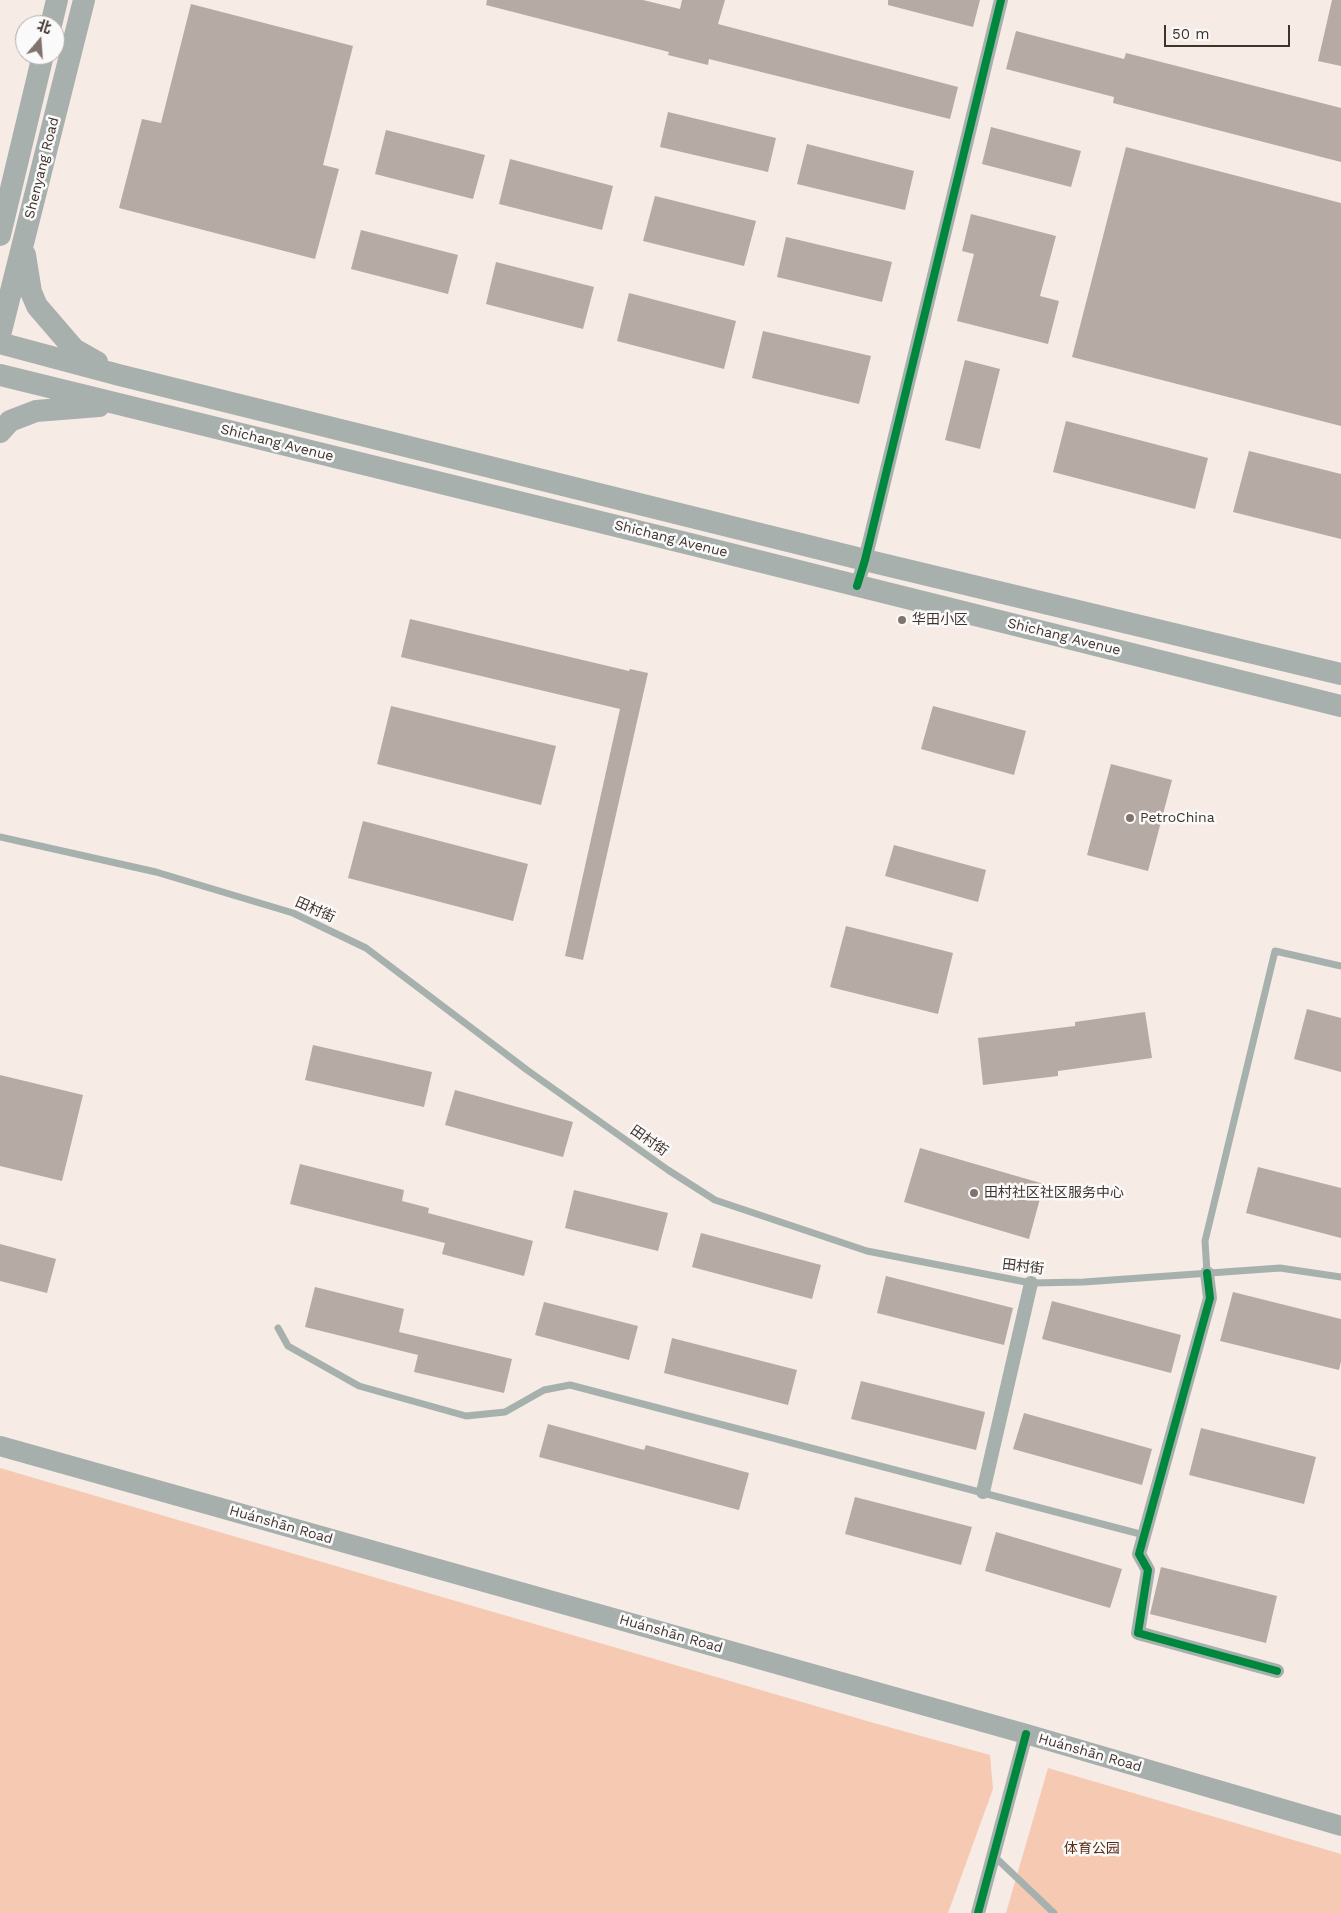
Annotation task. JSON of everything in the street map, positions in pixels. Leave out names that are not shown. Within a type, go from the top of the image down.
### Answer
[{"type":"main road","points":[[53,15],[57,0]]},
{"type":"main road","name":"Shenyang Road","points":[[0,336],[84,0]]},
{"type":"main road","name":"Shenyang Road","points":[[1,228],[41,65]]},
{"type":"main road","points":[[23,246],[31,292],[37,306],[74,349],[119,375]]},
{"type":"main road","name":"Shichang Avenue","points":[[0,344],[865,560],[1341,674]]},
{"type":"main road","name":"Shichang Avenue","points":[[0,375],[1341,706]]},
{"type":"main road","points":[[0,432],[10,421],[36,411],[118,404]]},
{"type":"main road","name":"Huánshān Road","points":[[0,1446],[1026,1734],[1341,1826]]},
{"type":"street","points":[[857,586],[865,560],[1001,0]]},
{"type":"street","points":[[1207,1273],[1210,1298],[1139,1554],[1148,1570],[1138,1633],[1277,1671]]},
{"type":"street","points":[[983,1492],[1031,1283]]},
{"type":"street","points":[[978,1913],[1026,1734]]},
{"type":"lane","name":"田村街","points":[[0,838],[156,872],[293,913],[366,948],[527,1070],[668,1170],[716,1200],[867,1251],[1031,1283],[1084,1282],[1280,1268],[1341,1277]]},
{"type":"lane","points":[[1207,1273],[1205,1241],[1275,951],[1341,966]]},
{"type":"lane","points":[[278,1328],[288,1346],[359,1386],[466,1416],[504,1412],[544,1390],[570,1386],[1144,1535]]},
{"type":"lane","points":[[994,1855],[1054,1913]]},
{"type":"green space","points":[[0,1468],[874,1723],[990,1755],[993,1789],[948,1913],[0,1913]]},
{"type":"green space","name":"体育公园","points":[[1048,1768],[1341,1854],[1341,1913],[1006,1913]]},
{"type":"building","points":[[487,0],[643,0],[680,9],[682,0],[725,0],[718,24],[958,87],[950,119],[709,59],[708,65],[668,55],[669,52],[486,5]]},
{"type":"building","points":[[888,0],[980,0],[973,27],[888,5]]},
{"type":"building","points":[[1332,0],[1341,0],[1341,66],[1318,61]]},
{"type":"building","points":[[191,4],[353,46],[323,165],[339,169],[315,259],[119,208],[142,119],[161,123]]},
{"type":"building","points":[[1016,31],[1124,59],[1126,53],[1341,108],[1341,162],[1113,103],[1114,97],[1006,69]]},
{"type":"building","points":[[668,112],[776,138],[768,172],[660,147]]},
{"type":"building","points":[[991,127],[1081,151],[1071,187],[982,164]]},
{"type":"building","points":[[386,130],[485,155],[473,199],[375,174]]},
{"type":"building","points":[[807,144],[914,171],[905,210],[797,184]]},
{"type":"building","points":[[1126,147],[1341,203],[1341,426],[1072,357]]},
{"type":"building","points":[[510,159],[613,186],[602,230],[499,204]]},
{"type":"building","points":[[655,196],[756,221],[744,266],[643,241]]},
{"type":"building","points":[[971,214],[1056,236],[1040,296],[1059,301],[1048,344],[957,321],[974,254],[962,251]]},
{"type":"building","points":[[361,230],[458,255],[448,294],[351,269]]},
{"type":"building","points":[[786,237],[892,262],[882,302],[777,277]]},
{"type":"building","points":[[496,262],[594,287],[583,329],[486,304]]},
{"type":"building","points":[[629,293],[736,321],[724,369],[617,341]]},
{"type":"building","points":[[763,331],[871,356],[859,404],[752,378]]},
{"type":"building","points":[[965,360],[1000,369],[980,449],[945,440]]},
{"type":"building","points":[[1066,421],[1208,458],[1195,509],[1053,472]]},
{"type":"building","points":[[1249,451],[1341,474],[1341,539],[1233,512]]},
{"type":"building","points":[[410,619],[629,671],[630,669],[648,673],[583,960],[565,956],[620,709],[401,657]]},
{"type":"building","points":[[391,706],[556,746],[541,805],[377,764]]},
{"type":"building","points":[[933,706],[1026,731],[1014,775],[921,749]]},
{"type":"building","name":"PetroChina","points":[[1111,764],[1172,780],[1148,871],[1087,855]]},
{"type":"building","points":[[363,821],[528,864],[513,921],[348,878]]},
{"type":"building","points":[[894,845],[986,870],[978,902],[885,876]]},
{"type":"building","points":[[846,926],[953,953],[938,1014],[830,987]]},
{"type":"building","points":[[1307,1009],[1341,1018],[1341,1072],[1294,1059]]},
{"type":"building","points":[[1145,1012],[1152,1058],[1058,1071],[1058,1076],[983,1085],[978,1038],[1075,1026],[1075,1022]]},
{"type":"building","points":[[313,1045],[432,1072],[424,1107],[305,1080]]},
{"type":"building","points":[[0,1075],[83,1095],[62,1181],[0,1166]]},
{"type":"building","points":[[455,1090],[573,1122],[563,1157],[445,1125]]},
{"type":"building","name":"田村社区社区服务中心","points":[[920,1148],[1044,1184],[1029,1239],[904,1202]]},
{"type":"building","points":[[300,1164],[404,1190],[402,1201],[429,1208],[428,1213],[533,1241],[524,1276],[442,1254],[445,1243],[290,1204]]},
{"type":"building","points":[[1258,1167],[1341,1188],[1341,1238],[1246,1213]]},
{"type":"building","points":[[574,1190],[668,1213],[658,1251],[565,1228]]},
{"type":"building","points":[[701,1233],[821,1265],[812,1299],[692,1267]]},
{"type":"building","points":[[0,1244],[56,1259],[47,1293],[0,1281]]},
{"type":"building","points":[[886,1276],[1013,1308],[1004,1345],[877,1313]]},
{"type":"building","points":[[315,1287],[404,1309],[399,1332],[512,1359],[504,1393],[414,1372],[418,1355],[305,1327]]},
{"type":"building","points":[[1233,1292],[1341,1319],[1341,1361],[1339,1370],[1220,1341]]},
{"type":"building","points":[[1052,1301],[1181,1335],[1171,1373],[1042,1339]]},
{"type":"building","points":[[544,1302],[638,1326],[629,1360],[535,1335]]},
{"type":"building","points":[[672,1338],[797,1370],[788,1405],[664,1373]]},
{"type":"building","points":[[861,1381],[985,1412],[976,1450],[851,1419]]},
{"type":"building","points":[[1024,1413],[1152,1449],[1142,1485],[1013,1449]]},
{"type":"building","points":[[548,1424],[644,1450],[646,1445],[749,1473],[739,1510],[539,1457]]},
{"type":"building","points":[[1201,1428],[1316,1457],[1304,1504],[1189,1475]]},
{"type":"building","points":[[855,1497],[972,1527],[961,1565],[845,1534]]},
{"type":"building","points":[[996,1532],[1122,1569],[1110,1608],[985,1571]]},
{"type":"building","points":[[1161,1567],[1277,1596],[1266,1643],[1150,1614]]},
{"type":"cycle path","points":[[857,586],[865,560],[1001,0]]},
{"type":"cycle path","points":[[1207,1273],[1210,1298],[1139,1554],[1148,1570],[1138,1633],[1277,1671]]},
{"type":"cycle path","points":[[978,1913],[1026,1734]]},
{"type":"place","name":"华田小区","points":[[902,620]]},
{"type":"place","name":"PetroChina","points":[[1130,818]]},
{"type":"place","name":"田村社区社区服务中心","points":[[974,1193]]}]
